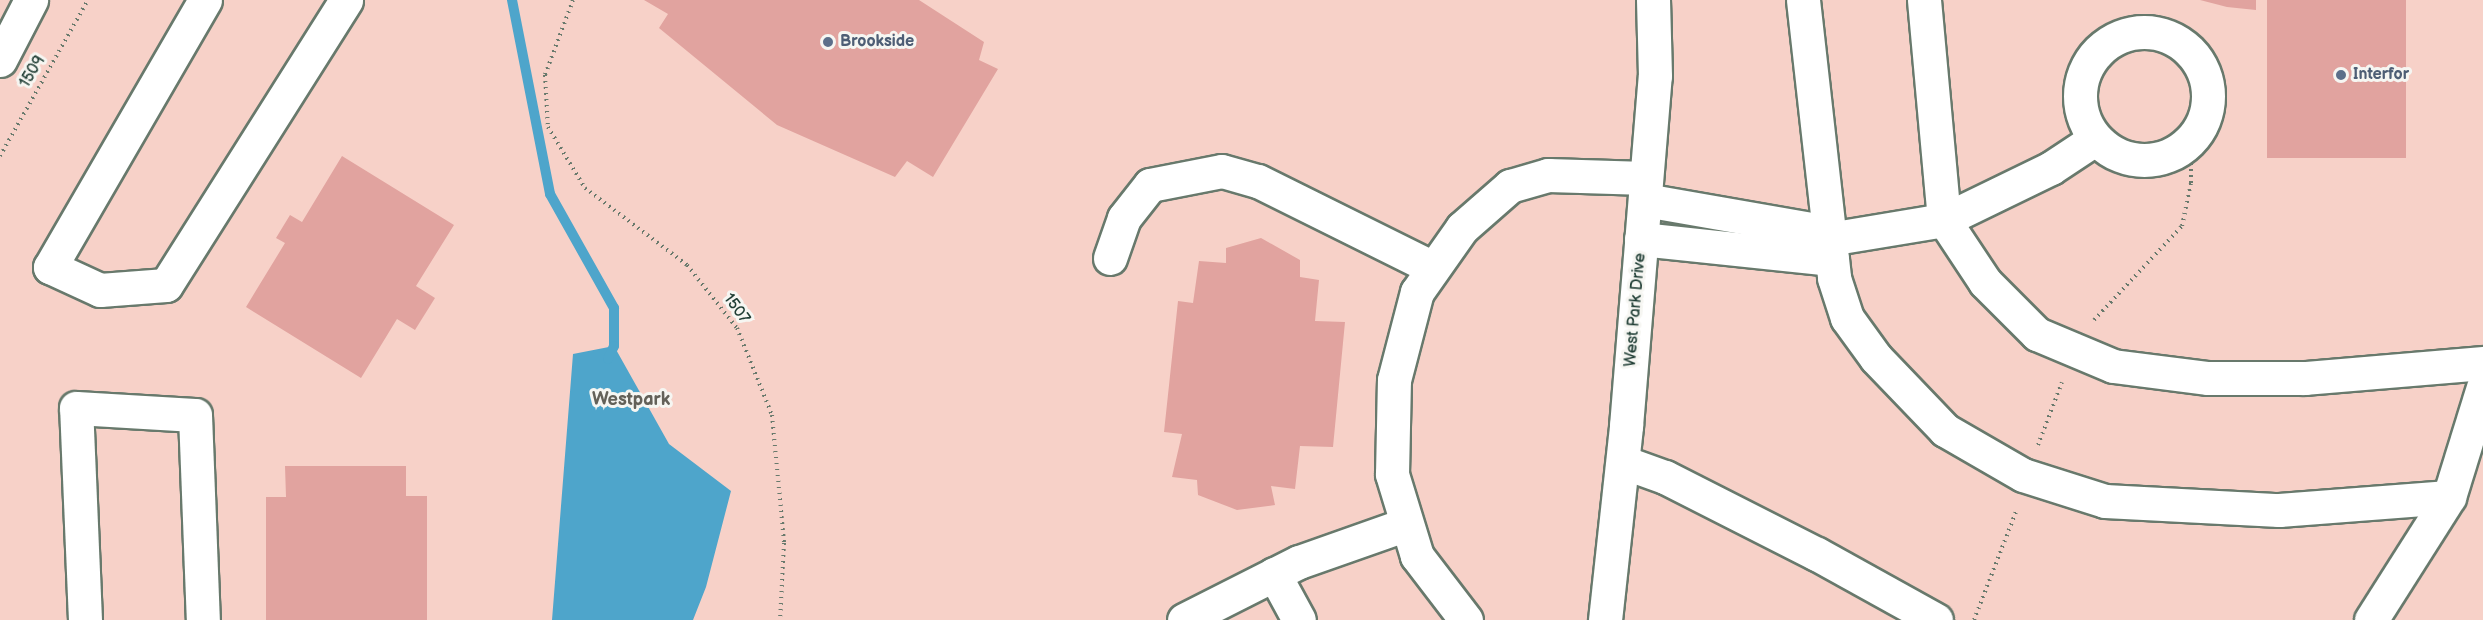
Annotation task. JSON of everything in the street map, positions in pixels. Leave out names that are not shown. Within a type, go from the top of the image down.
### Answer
[{"type":"street","points":[[2,52],[31,0]]},
{"type":"street","points":[[205,0],[50,267],[100,290],[166,285],[346,0]]},
{"type":"street","name":"West Park Drive","points":[[1605,620],[1623,462],[1655,76],[1653,0]]},
{"type":"street","points":[[1803,0],[1830,243],[1847,318],[1876,358],[1946,430],[2023,475],[2105,501],[2267,510],[2449,497]]},
{"type":"street","points":[[1924,0],[1944,220],[1985,282],[2037,334],[2113,366],[2208,378],[2305,378],[2483,363]]},
{"type":"street","points":[[1641,239],[1830,243],[1944,220],[2051,168],[2095,139]]},
{"type":"street","points":[[1110,258],[1124,218],[1150,185],[1222,171],[1258,181],[1434,268]]},
{"type":"street","points":[[1466,620],[1417,556],[1392,474],[1394,380],[1417,292],[1462,228],[1510,186],[1548,175],[1645,189],[1830,243]]},
{"type":"street","points":[[2371,620],[2449,497],[2483,387]]},
{"type":"street","points":[[85,620],[76,408],[195,415],[204,620]]},
{"type":"street","points":[[1623,462],[1665,477],[1777,534],[1936,620]]},
{"type":"street","points":[[1184,620],[1274,574],[1407,524]]},
{"type":"street","points":[[1274,574],[1299,620]]},
{"type":"path","name":"1509","points":[[0,156],[88,0]]},
{"type":"path","name":"1507","points":[[573,0],[545,75],[548,127],[585,188],[687,266],[737,328],[772,415],[784,543],[780,620]]},
{"type":"shaded area","points":[[0,0],[2483,0],[2483,620],[0,620]]},
{"type":"water","points":[[614,346],[669,444],[731,491],[706,587],[693,620],[552,620],[573,354]]},
{"type":"building","points":[[644,0],[919,0],[984,42],[979,60],[998,69],[933,177],[907,161],[895,177],[777,125],[659,28],[668,14]]},
{"type":"building","points":[[2200,0],[2256,0],[2256,10],[2227,7]]},
{"type":"building","name":"Interfor","points":[[2267,0],[2406,0],[2406,158],[2267,158]]},
{"type":"building","points":[[342,156],[454,225],[416,286],[435,298],[415,330],[397,319],[361,378],[246,307],[285,243],[276,238],[290,215],[302,222]]},
{"type":"building","points":[[1261,238],[1300,260],[1300,277],[1319,280],[1315,321],[1345,322],[1333,447],[1300,446],[1295,489],[1271,486],[1275,505],[1237,510],[1198,495],[1197,480],[1172,477],[1182,434],[1164,432],[1178,301],[1193,303],[1199,261],[1226,263],[1226,248]]},
{"type":"building","points":[[285,466],[406,466],[406,496],[427,496],[427,620],[266,620],[266,497],[286,497]]},
{"type":"waterway","points":[[512,0],[550,194],[614,308],[614,346],[608,359]]},
{"type":"place","name":"Brookside","points":[[828,42]]},
{"type":"place","name":"Interfor","points":[[2341,75]]},
{"type":"district","name":"Westpark","points":[[631,400]]}]
